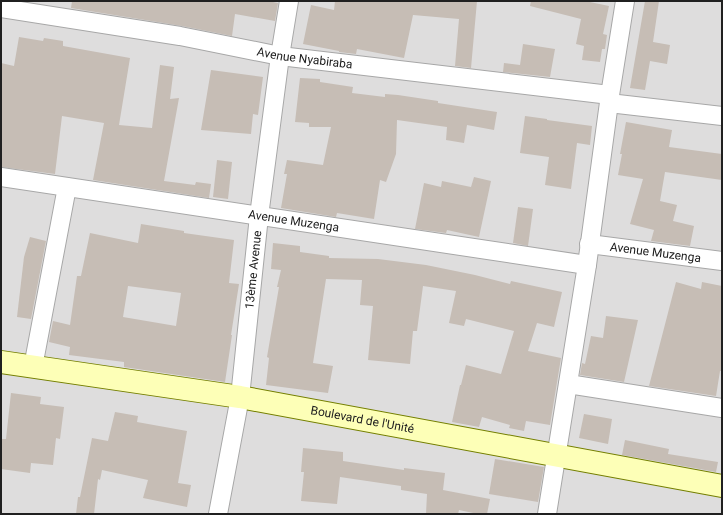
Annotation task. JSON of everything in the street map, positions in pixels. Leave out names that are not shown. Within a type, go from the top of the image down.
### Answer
[{"type":"street","name":"13ème Avenue","points":[[218,514],[240,397],[258,216],[289,1]]},
{"type":"street","points":[[547,514],[587,265],[625,1]]},
{"type":"street","name":"Avenue Nyabiraba","points":[[1,8],[180,36],[280,56],[610,99],[722,116]]},
{"type":"street","name":"Avenue Muzenga","points":[[1,177],[587,265]]},
{"type":"street","points":[[33,367],[67,187]]},
{"type":"street","name":"Avenue Muzenga","points":[[590,244],[722,261]]},
{"type":"street","name":"Boulevard de l'Unité","points":[[1,362],[240,397],[722,486]]},
{"type":"street","points":[[568,384],[722,408]]},
{"type":"shaded area","points":[[1,1],[722,1],[722,514],[1,514]]},
{"type":"building","points":[[72,1],[268,1],[278,3],[275,21],[235,14],[232,36],[182,26],[71,8]]},
{"type":"building","points":[[335,1],[477,1],[471,68],[455,66],[459,19],[413,15],[404,58],[357,49],[356,54],[339,52],[303,44],[311,5],[334,10]]},
{"type":"building","points":[[531,1],[585,1],[609,6],[603,34],[607,35],[605,49],[602,49],[600,62],[582,60],[584,46],[576,44],[581,19],[530,6]]},
{"type":"building","points":[[645,1],[659,1],[653,42],[670,45],[667,64],[650,61],[645,90],[630,88]]},
{"type":"building","points":[[19,37],[43,41],[44,38],[63,41],[63,46],[130,58],[119,125],[152,128],[160,65],[174,67],[170,99],[179,98],[164,181],[195,185],[196,182],[211,184],[209,198],[93,180],[104,123],[62,116],[55,174],[1,167],[1,63],[14,66]]},
{"type":"building","points":[[523,44],[555,49],[550,77],[503,72],[504,63],[520,65]]},
{"type":"building","points":[[211,70],[263,77],[258,115],[253,114],[251,134],[201,130]]},
{"type":"building","points":[[300,78],[320,79],[320,82],[353,87],[352,93],[385,97],[385,94],[398,95],[497,112],[494,130],[467,125],[464,143],[446,140],[447,127],[397,120],[396,154],[386,182],[380,180],[374,219],[337,213],[336,217],[281,208],[287,174],[284,174],[287,160],[323,165],[331,127],[309,127],[309,123],[295,122]]},
{"type":"building","points":[[525,116],[592,126],[590,145],[577,143],[571,189],[545,185],[549,157],[520,153]]},
{"type":"building","points":[[626,122],[672,130],[669,147],[722,154],[722,180],[665,172],[660,201],[677,205],[673,221],[694,226],[690,246],[651,241],[654,230],[630,224],[643,179],[618,175]]},
{"type":"building","points":[[217,160],[232,162],[228,199],[213,197]]},
{"type":"building","points":[[474,177],[491,181],[479,237],[447,230],[446,233],[415,229],[424,183],[441,187],[442,181],[471,187]]},
{"type":"building","points":[[518,207],[533,209],[528,246],[513,243]]},
{"type":"building","points":[[141,224],[184,231],[184,233],[234,240],[229,283],[239,284],[225,382],[124,367],[124,362],[69,355],[70,347],[49,342],[53,321],[70,325],[77,276],[81,276],[90,233],[138,243]],"holes":[[[128,286],[181,293],[176,326],[123,317]]]},
{"type":"building","points":[[30,237],[46,241],[31,319],[17,317],[24,257]]},
{"type":"building","points":[[273,243],[300,246],[300,252],[329,256],[329,258],[378,259],[426,265],[510,284],[511,281],[562,292],[554,327],[537,323],[528,351],[561,358],[550,425],[526,421],[524,431],[509,428],[510,425],[482,417],[479,427],[452,422],[466,365],[501,374],[514,331],[466,319],[464,326],[449,323],[456,291],[423,286],[417,331],[413,331],[410,364],[368,360],[373,306],[360,305],[362,280],[326,279],[313,363],[333,366],[328,393],[266,385],[269,358],[267,357],[279,287],[277,287],[281,270],[271,269]]},
{"type":"building","points":[[676,282],[701,289],[702,282],[722,286],[722,371],[720,371],[716,396],[649,386]]},
{"type":"building","points":[[606,316],[638,320],[624,382],[580,375],[582,363],[585,364],[591,336],[603,338]]},
{"type":"building","points":[[11,393],[41,397],[40,404],[64,407],[60,439],[56,438],[53,465],[31,463],[30,473],[1,469],[1,439],[6,439]]},
{"type":"building","points":[[115,412],[138,416],[137,422],[187,431],[178,483],[191,485],[187,507],[143,498],[148,480],[102,470],[100,480],[98,479],[94,514],[76,514],[78,497],[80,497],[92,438],[108,441]]},
{"type":"building","points":[[584,414],[612,419],[608,444],[579,438]]},
{"type":"building","points":[[625,440],[669,449],[668,454],[718,462],[716,472],[622,455]]},
{"type":"building","points":[[303,448],[343,452],[343,461],[404,470],[404,468],[445,473],[443,490],[490,499],[487,514],[478,514],[459,510],[458,514],[426,514],[427,494],[401,490],[401,486],[340,477],[337,504],[301,501],[304,472],[301,472]]},
{"type":"building","points":[[495,459],[544,467],[538,502],[489,494]]}]
